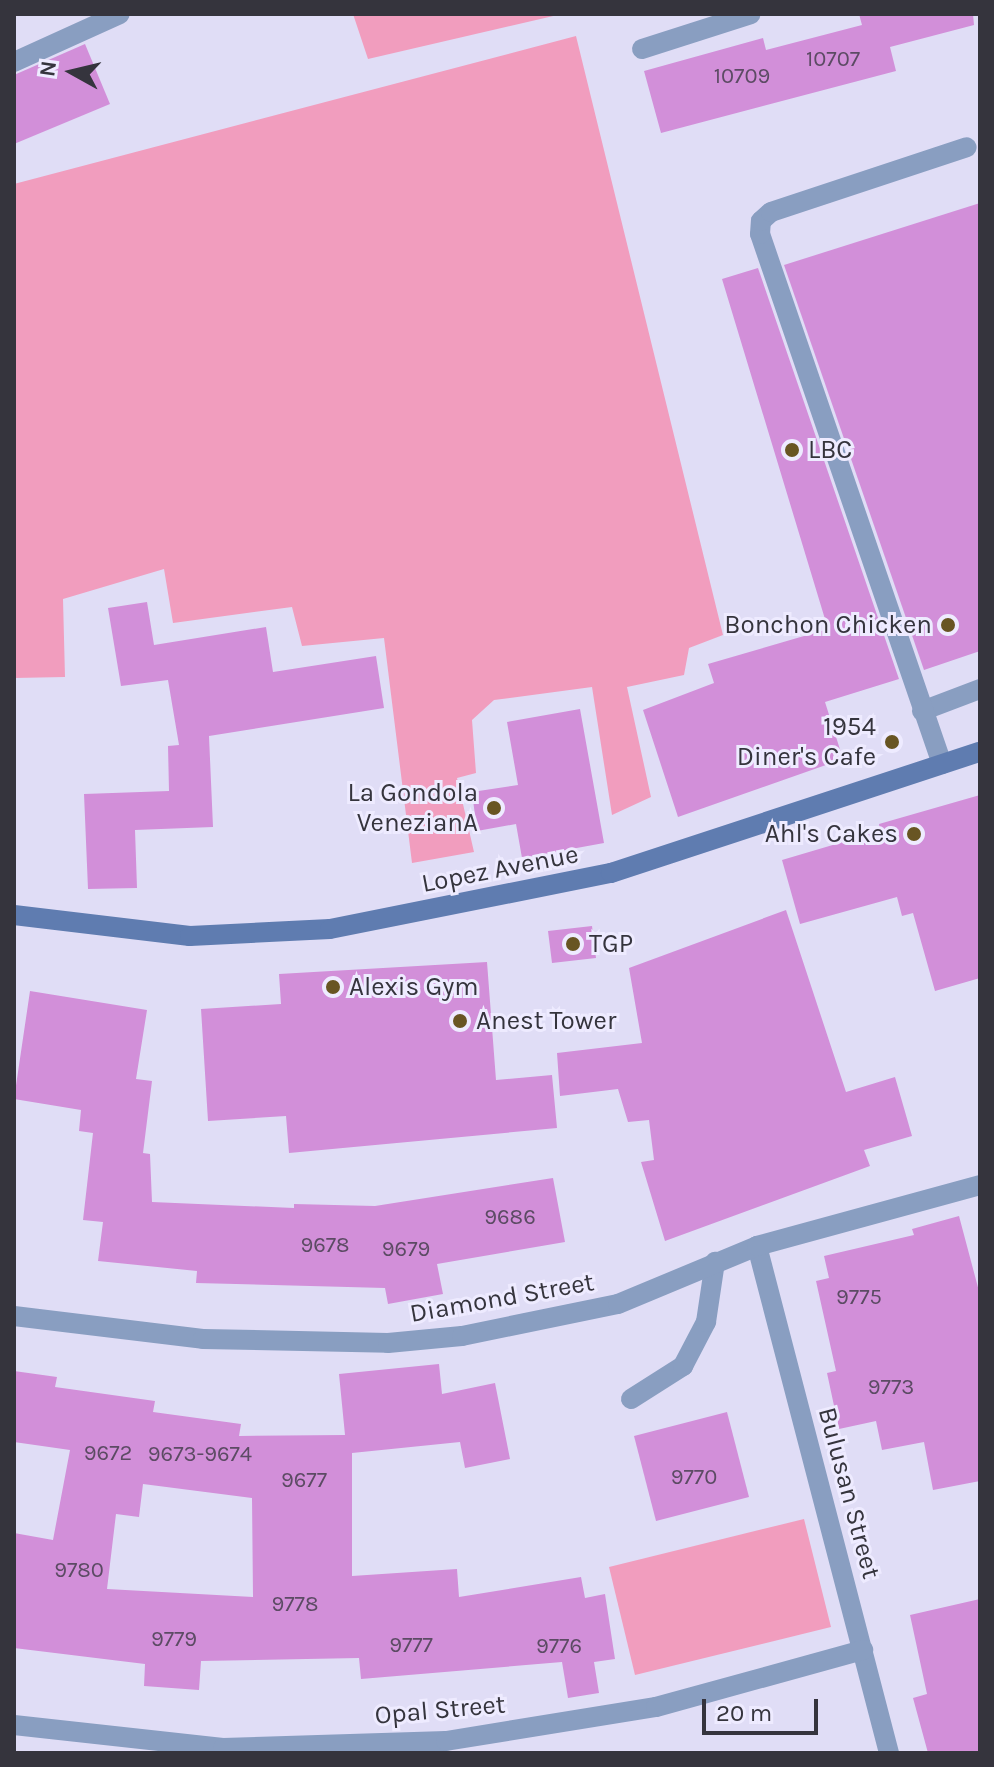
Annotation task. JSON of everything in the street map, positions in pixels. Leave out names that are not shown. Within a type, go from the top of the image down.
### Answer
[{"type":"main road","name":"Lopez Avenue","points":[[14,915],[190,936],[330,929],[611,873],[980,752]]},
{"type":"street","points":[[14,62],[120,14]]},
{"type":"street","points":[[642,49],[751,14]]},
{"type":"street","points":[[942,764],[760,234],[761,221],[771,212],[967,147]]},
{"type":"street","points":[[922,711],[980,689]]},
{"type":"street","name":"Diamond Street","points":[[14,1316],[203,1339],[388,1343],[578,1314],[618,1304],[757,1246],[980,1185]]},
{"type":"street","name":"Bulusan Street","points":[[757,1246],[889,1753]]},
{"type":"street","points":[[631,1399],[683,1366],[706,1322],[715,1262]]},
{"type":"street","name":"Opal Street","points":[[14,1725],[223,1748],[446,1741],[656,1707],[863,1650]]},
{"type":"shaded area","points":[[353,14],[562,14],[368,59]]},
{"type":"shaded area","points":[[576,36],[723,635],[689,648],[684,675],[627,687],[651,797],[612,815],[592,687],[494,700],[472,720],[476,773],[457,778],[474,852],[412,863],[384,638],[302,646],[292,607],[173,623],[164,569],[63,599],[65,677],[14,678],[14,184]]},
{"type":"shaded area","points":[[804,1519],[831,1627],[635,1675],[609,1567]]},
{"type":"building","points":[[859,14],[973,14],[974,25],[890,47],[896,71],[661,133],[644,71],[763,38],[766,50],[862,25]]},
{"type":"building","points":[[85,44],[110,104],[14,144],[14,75]]},
{"type":"building","points":[[980,203],[980,651],[924,670],[784,265]]},
{"type":"building","points":[[758,268],[899,679],[825,702],[843,759],[678,817],[643,710],[714,683],[708,664],[828,629],[722,279]]},
{"type":"building","points":[[147,602],[154,645],[266,627],[273,672],[376,656],[384,708],[209,736],[213,827],[135,830],[137,888],[88,889],[84,794],[169,791],[168,746],[179,745],[168,680],[121,686],[108,608]]},
{"type":"building","points":[[580,709],[604,843],[522,858],[516,824],[477,831],[472,792],[518,785],[507,722]]},
{"type":"building","points":[[980,795],[980,978],[935,991],[913,913],[902,916],[897,897],[800,924],[782,860],[880,831],[879,824]]},
{"type":"building","points":[[786,910],[846,1092],[895,1077],[912,1136],[864,1150],[870,1166],[665,1241],[641,1162],[654,1160],[649,1120],[628,1122],[618,1089],[560,1096],[557,1053],[642,1043],[629,968]]},
{"type":"building","points":[[592,926],[596,958],[552,963],[548,931]]},
{"type":"building","points":[[487,962],[496,1080],[552,1075],[557,1128],[289,1153],[286,1116],[208,1121],[201,1009],[281,1004],[279,974]]},
{"type":"building","points":[[30,991],[147,1010],[136,1079],[152,1081],[143,1153],[150,1154],[152,1202],[294,1208],[294,1204],[375,1206],[553,1178],[565,1242],[437,1264],[443,1294],[388,1304],[385,1288],[196,1283],[197,1271],[98,1261],[103,1222],[83,1220],[93,1133],[79,1131],[81,1110],[14,1099]]},
{"type":"building","points":[[959,1216],[980,1295],[980,1481],[933,1490],[924,1442],[882,1450],[876,1421],[839,1429],[827,1373],[836,1371],[816,1281],[829,1278],[824,1256],[914,1235],[912,1229]]},
{"type":"building","points":[[439,1364],[442,1394],[495,1383],[510,1459],[465,1468],[460,1442],[352,1453],[352,1576],[457,1569],[459,1597],[581,1577],[585,1598],[605,1594],[615,1659],[594,1662],[599,1693],[568,1698],[562,1662],[361,1679],[359,1658],[201,1661],[199,1690],[144,1686],[145,1664],[14,1648],[14,1533],[53,1540],[70,1450],[14,1442],[14,1371],[57,1377],[55,1387],[155,1401],[153,1412],[241,1424],[239,1436],[345,1435],[339,1374]],"holes":[[[143,1484],[252,1498],[253,1597],[107,1589],[116,1514],[139,1517]]]},
{"type":"building","points":[[727,1412],[749,1497],[656,1521],[634,1436]]},
{"type":"building","points":[[980,1599],[980,1753],[928,1753],[913,1698],[927,1694],[910,1615]]},
{"type":"place","name":"LBC","points":[[792,450]]},
{"type":"place","name":"Bonchon Chicken","points":[[948,625]]},
{"type":"place","name":"1954 Diner's Cafe","points":[[892,742]]},
{"type":"place","name":"La Gondola VenezianA","points":[[494,808]]},
{"type":"place","name":"Ahl's Cakes","points":[[914,834]]},
{"type":"place","name":"TGP","points":[[573,944]]},
{"type":"place","name":"Alexis Gym","points":[[333,987]]},
{"type":"place","name":"Anest Tower","points":[[460,1021]]}]
